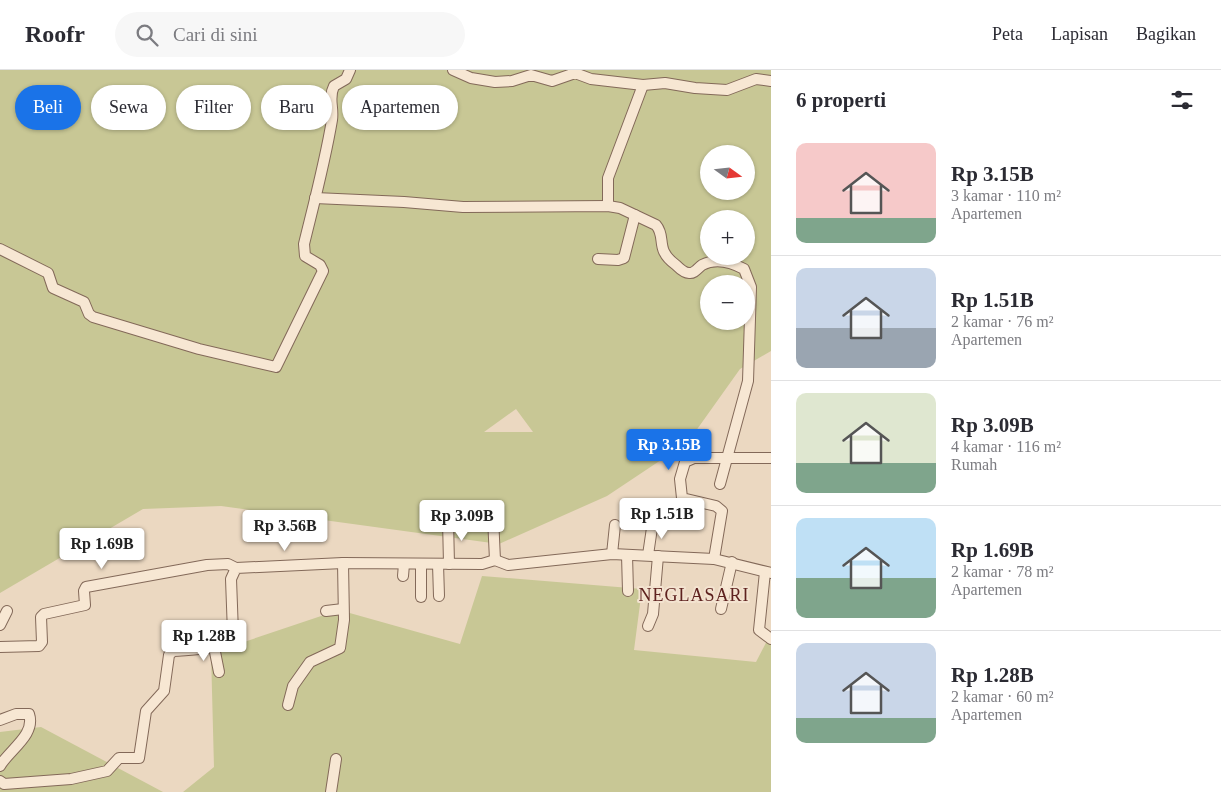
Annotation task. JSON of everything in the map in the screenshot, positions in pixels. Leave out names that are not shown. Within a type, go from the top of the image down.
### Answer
[{"type":"street","points":[[0,249],[48,273],[54,288],[84,302],[92,316],[199,349],[276,367],[323,271],[322,267],[307,258],[303,253],[315,198],[322,177],[332,118],[330,97],[334,86],[346,79],[350,70]]},
{"type":"street","points":[[452,70],[470,78],[487,81],[512,81],[531,75],[552,80],[575,73],[591,79],[643,85],[665,83],[695,88],[727,90],[756,79],[771,81]]},
{"type":"street","points":[[608,206],[608,178],[643,85]]},
{"type":"street","points":[[315,198],[462,207],[608,206],[656,224],[659,228],[660,241],[665,256],[687,273],[693,273],[711,262],[722,262],[739,266],[748,275],[751,287],[748,381],[720,484]]},
{"type":"street","points":[[598,259],[627,261],[635,215]]},
{"type":"street","points":[[714,559],[722,511],[716,506],[684,500],[680,492],[680,479],[685,462],[690,458],[771,458]]},
{"type":"street","points":[[473,509],[489,513],[493,517],[495,560]]},
{"type":"street","points":[[448,520],[449,564]]},
{"type":"street","points":[[648,626],[654,607],[653,521]]},
{"type":"street","points":[[612,554],[615,525]]},
{"type":"street","points":[[0,647],[39,646],[42,642],[41,617],[84,604],[86,586],[207,565],[228,564],[236,568],[343,563],[482,564],[495,560],[508,565],[612,554],[714,559],[732,562],[768,573],[759,630],[771,639]]},
{"type":"street","points":[[627,555],[628,591]]},
{"type":"street","points":[[721,609],[732,562]]},
{"type":"street","points":[[288,704],[293,686],[310,662],[340,648],[343,633],[343,563]]},
{"type":"street","points":[[403,576],[404,564]]},
{"type":"street","points":[[438,564],[439,596]]},
{"type":"street","points":[[421,565],[422,597]]},
{"type":"street","points":[[0,781],[4,784],[71,780],[107,771],[119,758],[139,758],[145,713],[164,691],[169,655],[174,651],[214,647],[227,640],[233,633],[230,585],[232,574],[236,568]]},
{"type":"street","points":[[326,611],[343,609]]},
{"type":"street","points":[[0,625],[7,611]]},
{"type":"street","points":[[214,647],[219,672]]},
{"type":"street","points":[[0,720],[16,714],[28,714],[30,716],[30,728],[26,735],[0,766]]},
{"type":"street","points":[[331,792],[336,759]]},
{"type":"shaded area","points":[[0,70],[771,70],[771,351],[740,369],[688,442],[607,496],[499,544],[221,506],[143,509],[0,593]],"holes":[[[516,409],[533,432],[484,432]]]},
{"type":"shaded area","points":[[482,576],[642,589],[634,650],[756,662],[771,633],[771,792],[183,792],[214,767],[211,653],[339,610],[460,644]]},
{"type":"shaded area","points":[[41,727],[163,792],[0,792],[0,732]]},
{"type":"district","name":"NEGLASARI","points":[[694,595]]}]
